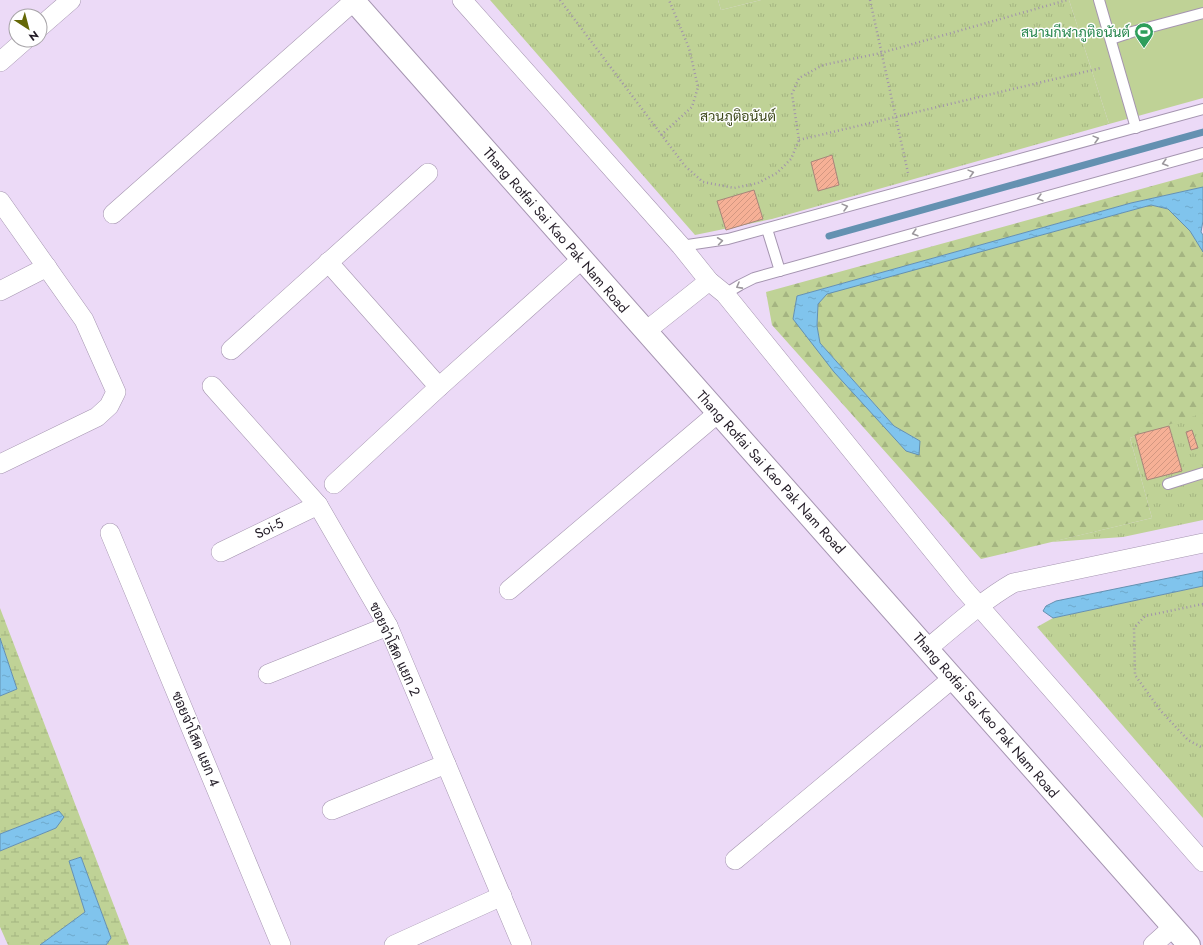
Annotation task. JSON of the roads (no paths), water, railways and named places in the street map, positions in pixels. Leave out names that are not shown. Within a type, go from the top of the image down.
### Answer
[{"type":"main road","name":"Thang Rotfai Sai Kao Pak Nam Road","points":[[354,1],[1188,945]]},
{"type":"street","points":[[48,20],[70,0]]},
{"type":"street","points":[[462,0],[681,246],[709,281],[725,294],[979,607],[1203,862]]},
{"type":"street","points":[[113,214],[354,1]]},
{"type":"street","points":[[0,62],[16,48]]},
{"type":"street","points":[[231,350],[428,172]]},
{"type":"street","points":[[0,201],[84,320],[116,392],[110,406],[97,417],[0,464]]},
{"type":"street","points":[[334,484],[439,387],[582,259]]},
{"type":"street","points":[[328,262],[439,387]]},
{"type":"street","points":[[0,291],[47,268]]},
{"type":"street","points":[[646,331],[709,281]]},
{"type":"street","name":"ซอยจ่าโสด แยก 2","points":[[212,386],[318,505],[388,626],[522,945]]},
{"type":"street","points":[[509,590],[718,413]]},
{"type":"street","name":"Soi-5","points":[[221,552],[318,505]]},
{"type":"street","name":"ซอยจ่าโสด แยก 4","points":[[110,533],[281,945]]},
{"type":"street","points":[[927,649],[979,607],[1013,583],[1203,542]]},
{"type":"street","points":[[268,674],[388,626]]},
{"type":"street","points":[[735,860],[952,678]]},
{"type":"street","points":[[332,810],[446,764]]},
{"type":"street","points":[[394,945],[502,896]]},
{"type":"street","points":[[1153,945],[1173,927]]},
{"type":"lane","points":[[1099,0],[1136,128]]},
{"type":"lane","points":[[1110,40],[1132,32],[1203,13]]},
{"type":"lane","points":[[681,246],[728,239],[767,229],[1203,110]]},
{"type":"lane","points":[[725,294],[754,278],[1203,153]]},
{"type":"lane","points":[[767,229],[780,271]]},
{"type":"lane","points":[[1168,484],[1203,473]]},
{"type":"water","points":[[1203,187],[1203,221],[1201,232],[1203,235],[1203,252],[1190,231],[1168,209],[1151,205],[827,294],[818,304],[817,326],[820,343],[894,426],[920,441],[919,455],[906,451],[834,372],[793,319],[797,296],[1131,203]]},
{"type":"water","points":[[1203,571],[1203,586],[1053,618],[1043,611],[1046,606],[1056,601]]},
{"type":"water","points":[[0,638],[17,689],[0,696]]},
{"type":"water","points":[[59,811],[64,817],[56,828],[0,851],[0,834]]},
{"type":"water","points":[[81,857],[111,938],[106,945],[40,945],[85,912],[69,861]]},
{"type":"waterway","points":[[829,236],[1203,132]]},
{"type":"place","name":"สนามกีฬาภูติอนันต์","points":[[1144,49]]},
{"type":"park label","name":"สวนภูติอนันต์","points":[[738,116]]}]
